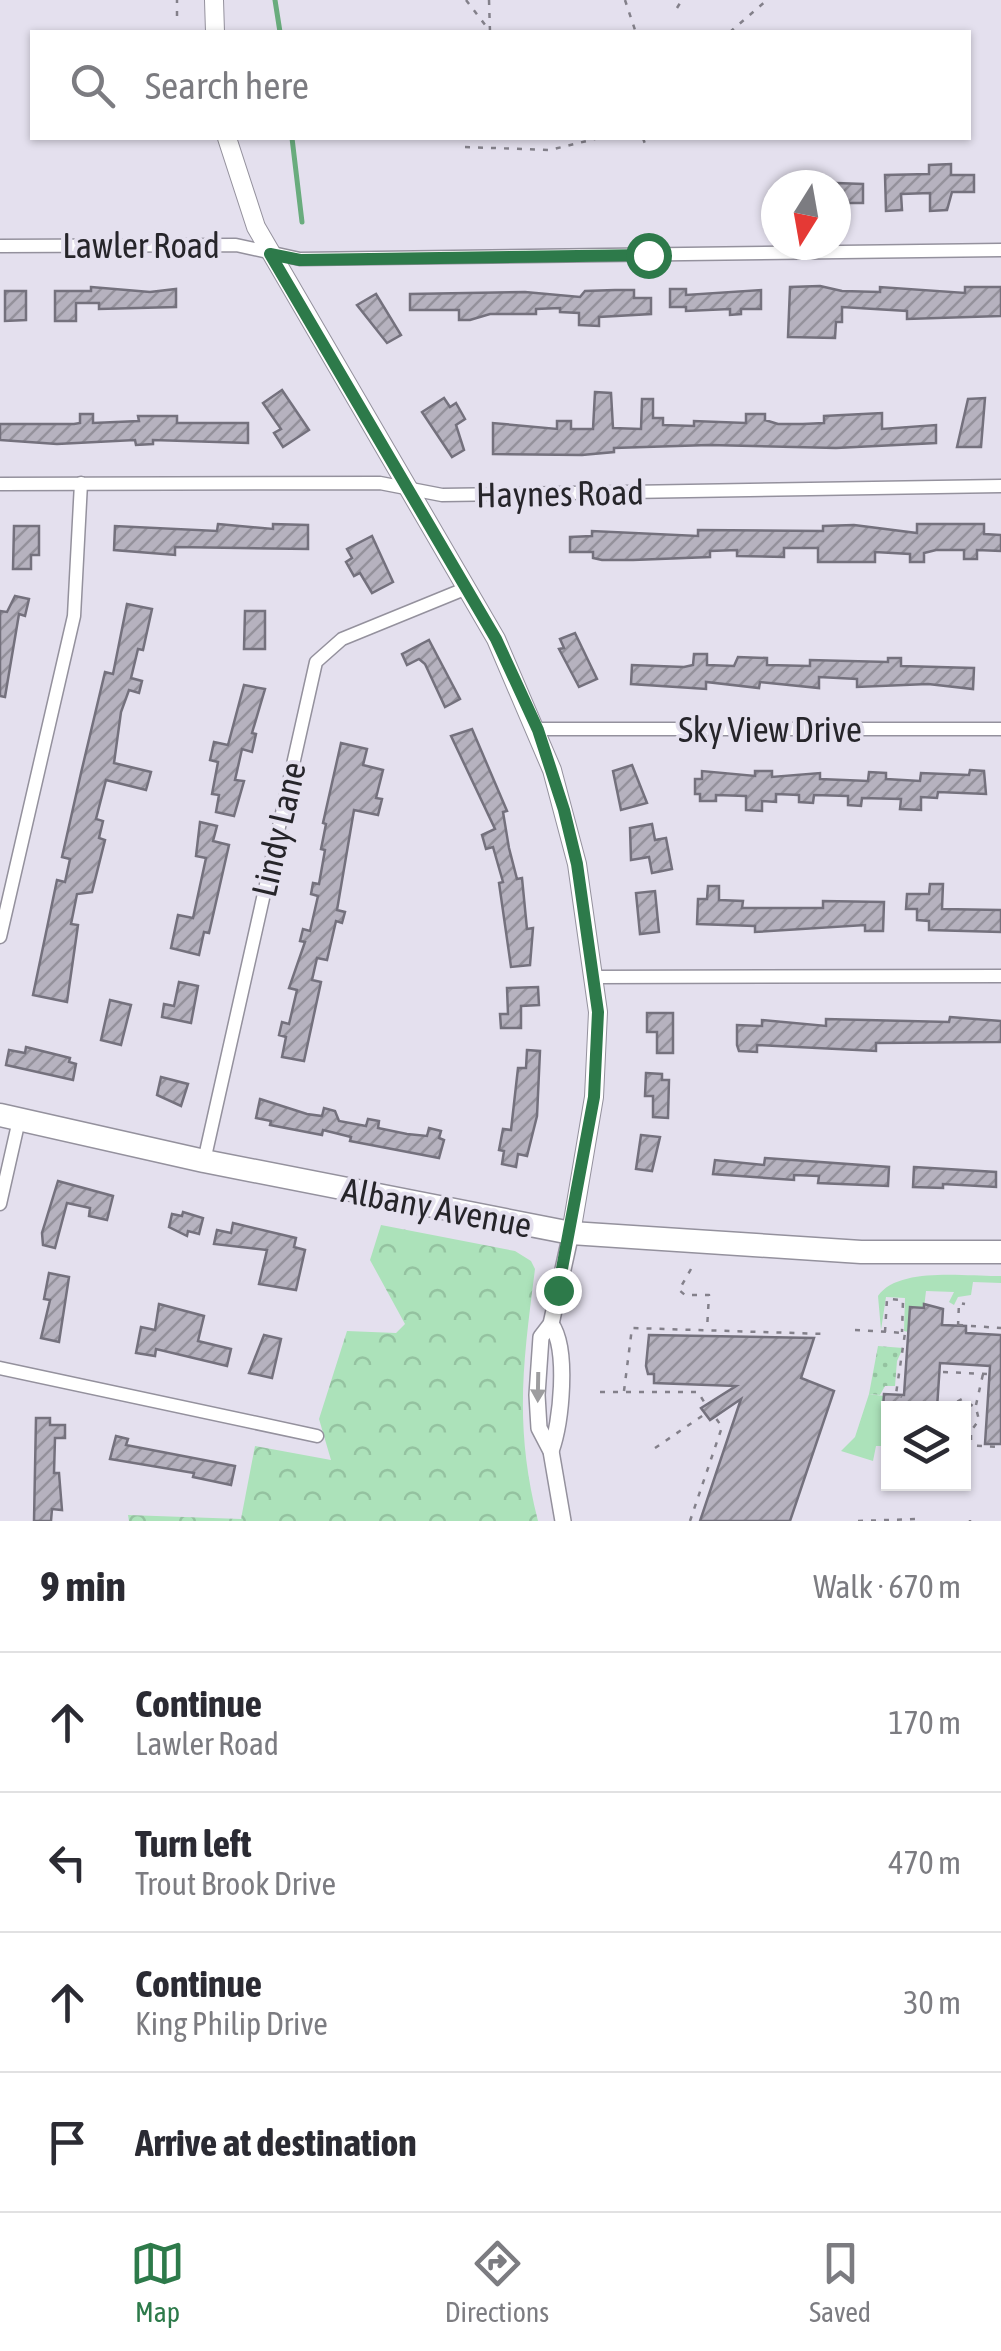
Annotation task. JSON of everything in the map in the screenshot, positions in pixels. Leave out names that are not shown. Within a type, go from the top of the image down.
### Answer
[{"type":"highway","name":"Albany Avenue","points":[[10,1118],[204,1161],[571,1233],[861,1252],[1001,1252]]},
{"type":"main road","points":[[214,0],[215,30]]},
{"type":"main road","points":[[228,140],[240,188],[270,254],[466,588],[538,730],[577,864],[595,977],[594,1097],[571,1233]]},
{"type":"street","name":"Lawler Road","points":[[0,246],[236,245],[300,260],[1001,250]]},
{"type":"street","points":[[0,936],[74,616],[82,483]]},
{"type":"street","name":"Haynes Road","points":[[0,484],[380,483],[442,494],[1001,486]]},
{"type":"street","name":"Lindy Lane","points":[[204,1161],[316,662],[342,639],[466,588]]},
{"type":"street","name":"Sky View Drive","points":[[538,730],[1001,729]]},
{"type":"street","points":[[595,977],[1001,976]]},
{"type":"street","points":[[0,1204],[10,1118]]},
{"type":"street","points":[[564,1521],[551,1451],[558,1428],[561,1350],[551,1324],[571,1233]]},
{"type":"street","points":[[0,1368],[318,1436]]},
{"type":"path","points":[[177,0],[177,16]]},
{"type":"path","points":[[466,0],[489,30]]},
{"type":"path","points":[[489,0],[490,30]]},
{"type":"path","points":[[625,0],[635,30]]},
{"type":"path","points":[[676,8],[682,0]]},
{"type":"path","points":[[732,30],[767,0]]},
{"type":"path","points":[[496,140],[498,148]]},
{"type":"path","points":[[464,147],[550,150],[591,140]]},
{"type":"path","points":[[644,140],[647,150]]},
{"type":"path","points":[[692,1269],[679,1290],[685,1295],[709,1295],[707,1330]]},
{"type":"path","points":[[885,1332],[887,1299],[904,1300],[905,1350],[898,1364],[896,1394],[902,1397]]},
{"type":"path","points":[[966,1304],[959,1304],[958,1326],[1001,1328]]},
{"type":"path","points":[[624,1391],[632,1328],[826,1334]]},
{"type":"path","points":[[856,1330],[902,1333]]},
{"type":"path","points":[[943,1372],[986,1374],[975,1406],[978,1420],[971,1435]]},
{"type":"path","points":[[600,1392],[698,1392],[706,1404]]},
{"type":"path","points":[[971,1405],[975,1406]]},
{"type":"path","points":[[654,1448],[706,1414]]},
{"type":"path","points":[[690,1521],[722,1427],[715,1417]]},
{"type":"path","points":[[971,1446],[1001,1448]]},
{"type":"path","points":[[858,1521],[916,1519]]},
{"type":"green space","points":[[381,1225],[515,1251],[531,1261],[535,1269],[524,1365],[523,1425],[538,1521],[129,1521],[128,1515],[241,1519],[255,1446],[331,1460],[319,1419],[347,1331],[396,1333],[405,1324],[370,1260]]},
{"type":"green space","points":[[935,1275],[1001,1276],[1001,1283],[973,1282],[971,1295],[958,1297],[954,1305],[949,1302],[954,1292],[926,1291],[924,1308],[908,1332],[904,1331],[905,1298],[886,1297],[881,1330],[878,1296],[901,1280]]},
{"type":"green space","points":[[878,1346],[903,1348],[897,1361],[895,1386],[885,1386],[880,1395],[869,1394]]},
{"type":"green space","points":[[869,1394],[884,1396],[881,1446],[876,1446],[873,1461],[841,1451],[855,1437]]},
{"type":"building","points":[[951,164],[951,175],[974,175],[974,192],[952,192],[947,210],[930,211],[930,193],[901,194],[902,210],[886,211],[885,175],[929,174],[929,165]]},
{"type":"building","points":[[851,184],[863,184],[863,203],[851,203]]},
{"type":"building","points":[[820,286],[842,291],[880,292],[880,287],[965,293],[965,287],[1001,287],[1001,316],[907,319],[907,311],[842,307],[842,322],[836,322],[835,338],[788,337],[790,287]]},
{"type":"building","points":[[91,287],[150,292],[176,289],[176,307],[99,309],[99,303],[76,303],[76,321],[55,321],[55,291],[91,291]]},
{"type":"building","points":[[670,289],[686,289],[686,295],[761,290],[761,309],[741,309],[741,314],[730,315],[730,309],[686,311],[686,307],[670,307]]},
{"type":"building","points":[[634,290],[634,298],[651,298],[651,314],[599,317],[599,326],[579,325],[579,313],[560,312],[560,308],[536,309],[536,314],[490,314],[470,320],[459,320],[459,310],[410,310],[410,294],[525,292],[580,297],[585,291]]},
{"type":"building","points":[[5,291],[26,291],[26,320],[5,321]]},
{"type":"building","points":[[376,294],[401,335],[387,343],[357,305]]},
{"type":"building","points":[[282,390],[309,430],[283,447],[274,433],[281,429],[263,403]]},
{"type":"building","points":[[595,392],[611,393],[613,428],[641,429],[642,399],[653,399],[653,418],[663,418],[663,425],[694,426],[694,421],[746,423],[746,414],[765,414],[765,420],[778,424],[824,423],[824,416],[882,413],[882,429],[936,425],[936,443],[836,448],[709,445],[614,448],[614,452],[582,455],[493,454],[493,423],[557,429],[557,421],[571,421],[571,429],[593,429]]},
{"type":"building","points":[[444,398],[450,407],[456,403],[465,419],[456,425],[464,450],[452,457],[422,412]]},
{"type":"building","points":[[985,398],[981,447],[957,447],[968,399]]},
{"type":"building","points":[[80,414],[93,414],[93,423],[139,421],[138,416],[177,416],[177,423],[248,423],[248,443],[153,440],[153,444],[136,445],[135,440],[57,444],[0,440],[0,424],[74,424],[80,423]]},
{"type":"building","points":[[218,524],[273,529],[273,524],[308,525],[308,549],[175,547],[175,555],[114,550],[115,526],[217,531]]},
{"type":"building","points":[[917,524],[984,524],[984,534],[1001,535],[1001,551],[977,550],[977,559],[964,559],[964,550],[936,550],[924,553],[924,562],[910,562],[910,554],[875,552],[875,562],[818,562],[818,548],[784,548],[784,557],[737,556],[737,550],[710,551],[710,557],[633,560],[602,560],[593,558],[593,552],[570,552],[570,537],[592,536],[592,531],[698,536],[698,530],[823,531],[823,526],[854,525],[917,533]]},
{"type":"building","points":[[14,526],[39,526],[39,555],[31,555],[31,569],[13,569]]},
{"type":"building","points":[[372,536],[393,582],[372,593],[360,573],[354,576],[346,562],[352,558],[347,549]]},
{"type":"building","points":[[15,596],[29,599],[25,616],[19,614],[5,697],[0,696],[0,611],[7,612]]},
{"type":"building","points":[[127,604],[152,609],[143,650],[138,649],[131,678],[142,681],[139,693],[129,690],[121,712],[114,763],[151,772],[146,790],[106,780],[96,819],[103,821],[99,838],[105,840],[92,892],[77,894],[71,924],[78,925],[67,1002],[33,995],[57,880],[65,882],[70,859],[62,857],[105,672],[113,674]]},
{"type":"building","points":[[245,611],[265,611],[265,649],[244,649]]},
{"type":"building","points":[[575,633],[597,679],[579,687],[559,649],[564,648],[560,639]]},
{"type":"building","points":[[429,640],[460,699],[445,707],[425,664],[419,659],[407,665],[402,654]]},
{"type":"building","points":[[694,654],[707,654],[707,665],[734,666],[738,657],[767,658],[767,665],[810,666],[810,660],[888,662],[888,658],[901,658],[901,666],[974,668],[973,689],[928,684],[857,687],[857,679],[819,677],[819,688],[760,682],[759,688],[706,682],[706,689],[631,684],[632,665],[684,667],[693,665]]},
{"type":"building","points":[[244,685],[265,689],[252,733],[256,734],[252,752],[242,749],[235,780],[244,781],[234,816],[216,812],[219,795],[212,794],[218,762],[210,760],[214,742],[228,745]]},
{"type":"building","points":[[472,729],[507,811],[503,812],[509,848],[517,879],[522,878],[527,929],[533,928],[530,965],[511,967],[499,883],[503,882],[493,847],[486,849],[482,835],[495,829],[451,736]]},
{"type":"building","points":[[341,743],[367,749],[363,765],[383,770],[376,798],[382,799],[378,815],[354,810],[337,910],[345,912],[342,923],[336,921],[327,960],[317,958],[312,980],[321,982],[304,1061],[282,1057],[286,1037],[279,1035],[282,1022],[289,1024],[297,990],[289,988],[305,942],[300,941],[303,929],[310,931],[318,896],[311,894],[313,883],[319,884],[325,850],[321,849],[326,824],[323,823]]},
{"type":"building","points":[[632,765],[647,803],[621,810],[613,771]]},
{"type":"building","points":[[970,770],[984,771],[986,794],[938,792],[937,798],[921,797],[921,810],[900,809],[901,799],[862,798],[861,806],[848,805],[848,796],[814,795],[813,803],[799,802],[799,795],[776,794],[776,802],[762,801],[762,811],[746,810],[746,796],[716,795],[716,801],[700,801],[700,794],[695,794],[695,779],[702,779],[702,771],[755,776],[755,771],[772,771],[772,777],[820,773],[820,779],[868,781],[869,772],[886,773],[886,779],[920,781],[921,773],[969,775]]},
{"type":"building","points":[[200,822],[217,826],[213,841],[229,845],[209,933],[204,932],[199,955],[171,948],[178,915],[193,918],[206,858],[196,856]]},
{"type":"building","points":[[652,824],[655,840],[666,838],[672,869],[652,873],[649,857],[631,860],[630,828]]},
{"type":"building","points":[[930,884],[943,884],[942,909],[1001,910],[1001,932],[929,930],[929,921],[917,920],[917,909],[906,909],[907,894],[929,894]]},
{"type":"building","points":[[708,886],[719,886],[719,900],[743,901],[742,908],[823,908],[823,901],[884,902],[883,931],[865,931],[865,925],[755,932],[755,926],[697,924],[698,899],[707,899]]},
{"type":"building","points":[[655,891],[659,932],[640,934],[636,893]]},
{"type":"building","points":[[179,982],[198,986],[191,1023],[162,1017],[164,1004],[174,1006]]},
{"type":"building","points":[[538,987],[539,1005],[521,1006],[521,1028],[501,1028],[500,1014],[508,1014],[507,988]]},
{"type":"building","points":[[110,1000],[131,1005],[121,1045],[101,1040]]},
{"type":"building","points":[[647,1013],[673,1013],[673,1053],[657,1053],[657,1032],[647,1032]]},
{"type":"building","points":[[950,1017],[1001,1021],[1001,1042],[876,1043],[876,1051],[757,1045],[757,1052],[739,1051],[737,1045],[737,1025],[762,1026],[762,1020],[826,1026],[826,1019],[949,1022]]},
{"type":"building","points":[[26,1047],[70,1058],[69,1062],[76,1064],[73,1080],[6,1065],[9,1050],[25,1053]]},
{"type":"building","points":[[527,1050],[540,1051],[537,1116],[527,1156],[518,1154],[516,1167],[502,1164],[504,1151],[499,1150],[503,1129],[511,1130],[518,1068],[526,1068]]},
{"type":"building","points":[[646,1073],[662,1074],[662,1080],[669,1080],[668,1118],[653,1117],[653,1096],[645,1096]]},
{"type":"building","points":[[161,1077],[188,1084],[181,1106],[157,1095]]},
{"type":"building","points":[[260,1099],[307,1114],[322,1116],[324,1108],[335,1111],[339,1121],[366,1126],[368,1119],[379,1121],[378,1128],[407,1134],[427,1136],[429,1128],[441,1131],[439,1138],[444,1140],[439,1158],[350,1141],[351,1137],[323,1130],[322,1135],[270,1125],[271,1121],[256,1118]]},
{"type":"building","points":[[641,1135],[660,1137],[652,1171],[636,1169]]},
{"type":"building","points":[[765,1158],[889,1167],[888,1186],[818,1183],[819,1176],[794,1175],[794,1180],[713,1174],[715,1160],[764,1165]]},
{"type":"building","points":[[914,1167],[996,1172],[996,1187],[913,1187]]},
{"type":"building","points":[[58,1181],[113,1196],[107,1220],[89,1216],[90,1208],[67,1203],[55,1248],[43,1245],[42,1233]]},
{"type":"building","points":[[183,1212],[203,1218],[199,1234],[188,1231],[187,1236],[169,1227],[172,1214],[182,1216]]},
{"type":"building","points":[[233,1223],[296,1238],[294,1247],[305,1250],[296,1290],[259,1284],[267,1250],[214,1244],[217,1230],[231,1233]]},
{"type":"building","points":[[49,1273],[69,1277],[59,1342],[41,1338],[50,1300],[44,1299]]},
{"type":"building","points":[[159,1304],[204,1316],[198,1341],[231,1349],[227,1366],[156,1349],[155,1356],[136,1353],[141,1327],[155,1330]]},
{"type":"building","points":[[924,1304],[943,1309],[942,1325],[966,1326],[966,1333],[1001,1335],[1001,1444],[985,1444],[990,1366],[940,1363],[937,1401],[884,1401],[884,1394],[904,1395],[910,1307],[924,1308]]},
{"type":"building","points":[[264,1335],[281,1339],[272,1378],[249,1373]]},
{"type":"building","points":[[649,1335],[814,1338],[801,1378],[834,1391],[790,1521],[700,1521],[741,1399],[710,1420],[701,1408],[736,1386],[654,1383],[654,1374],[648,1374],[646,1366]]},
{"type":"building","points":[[36,1418],[50,1418],[50,1425],[65,1425],[65,1438],[55,1438],[54,1473],[59,1473],[62,1510],[52,1509],[51,1521],[34,1521]]},
{"type":"building","points":[[116,1436],[128,1439],[126,1445],[235,1466],[231,1485],[193,1477],[194,1473],[110,1459]]},
{"type":"waterway","points":[[275,0],[280,30]]},
{"type":"waterway","points":[[292,140],[302,222]]},
{"type":"route","points":[[558,1290],[594,1097],[598,1012],[577,864],[564,810],[538,730],[496,639],[270,254],[300,260],[648,255]]}]
